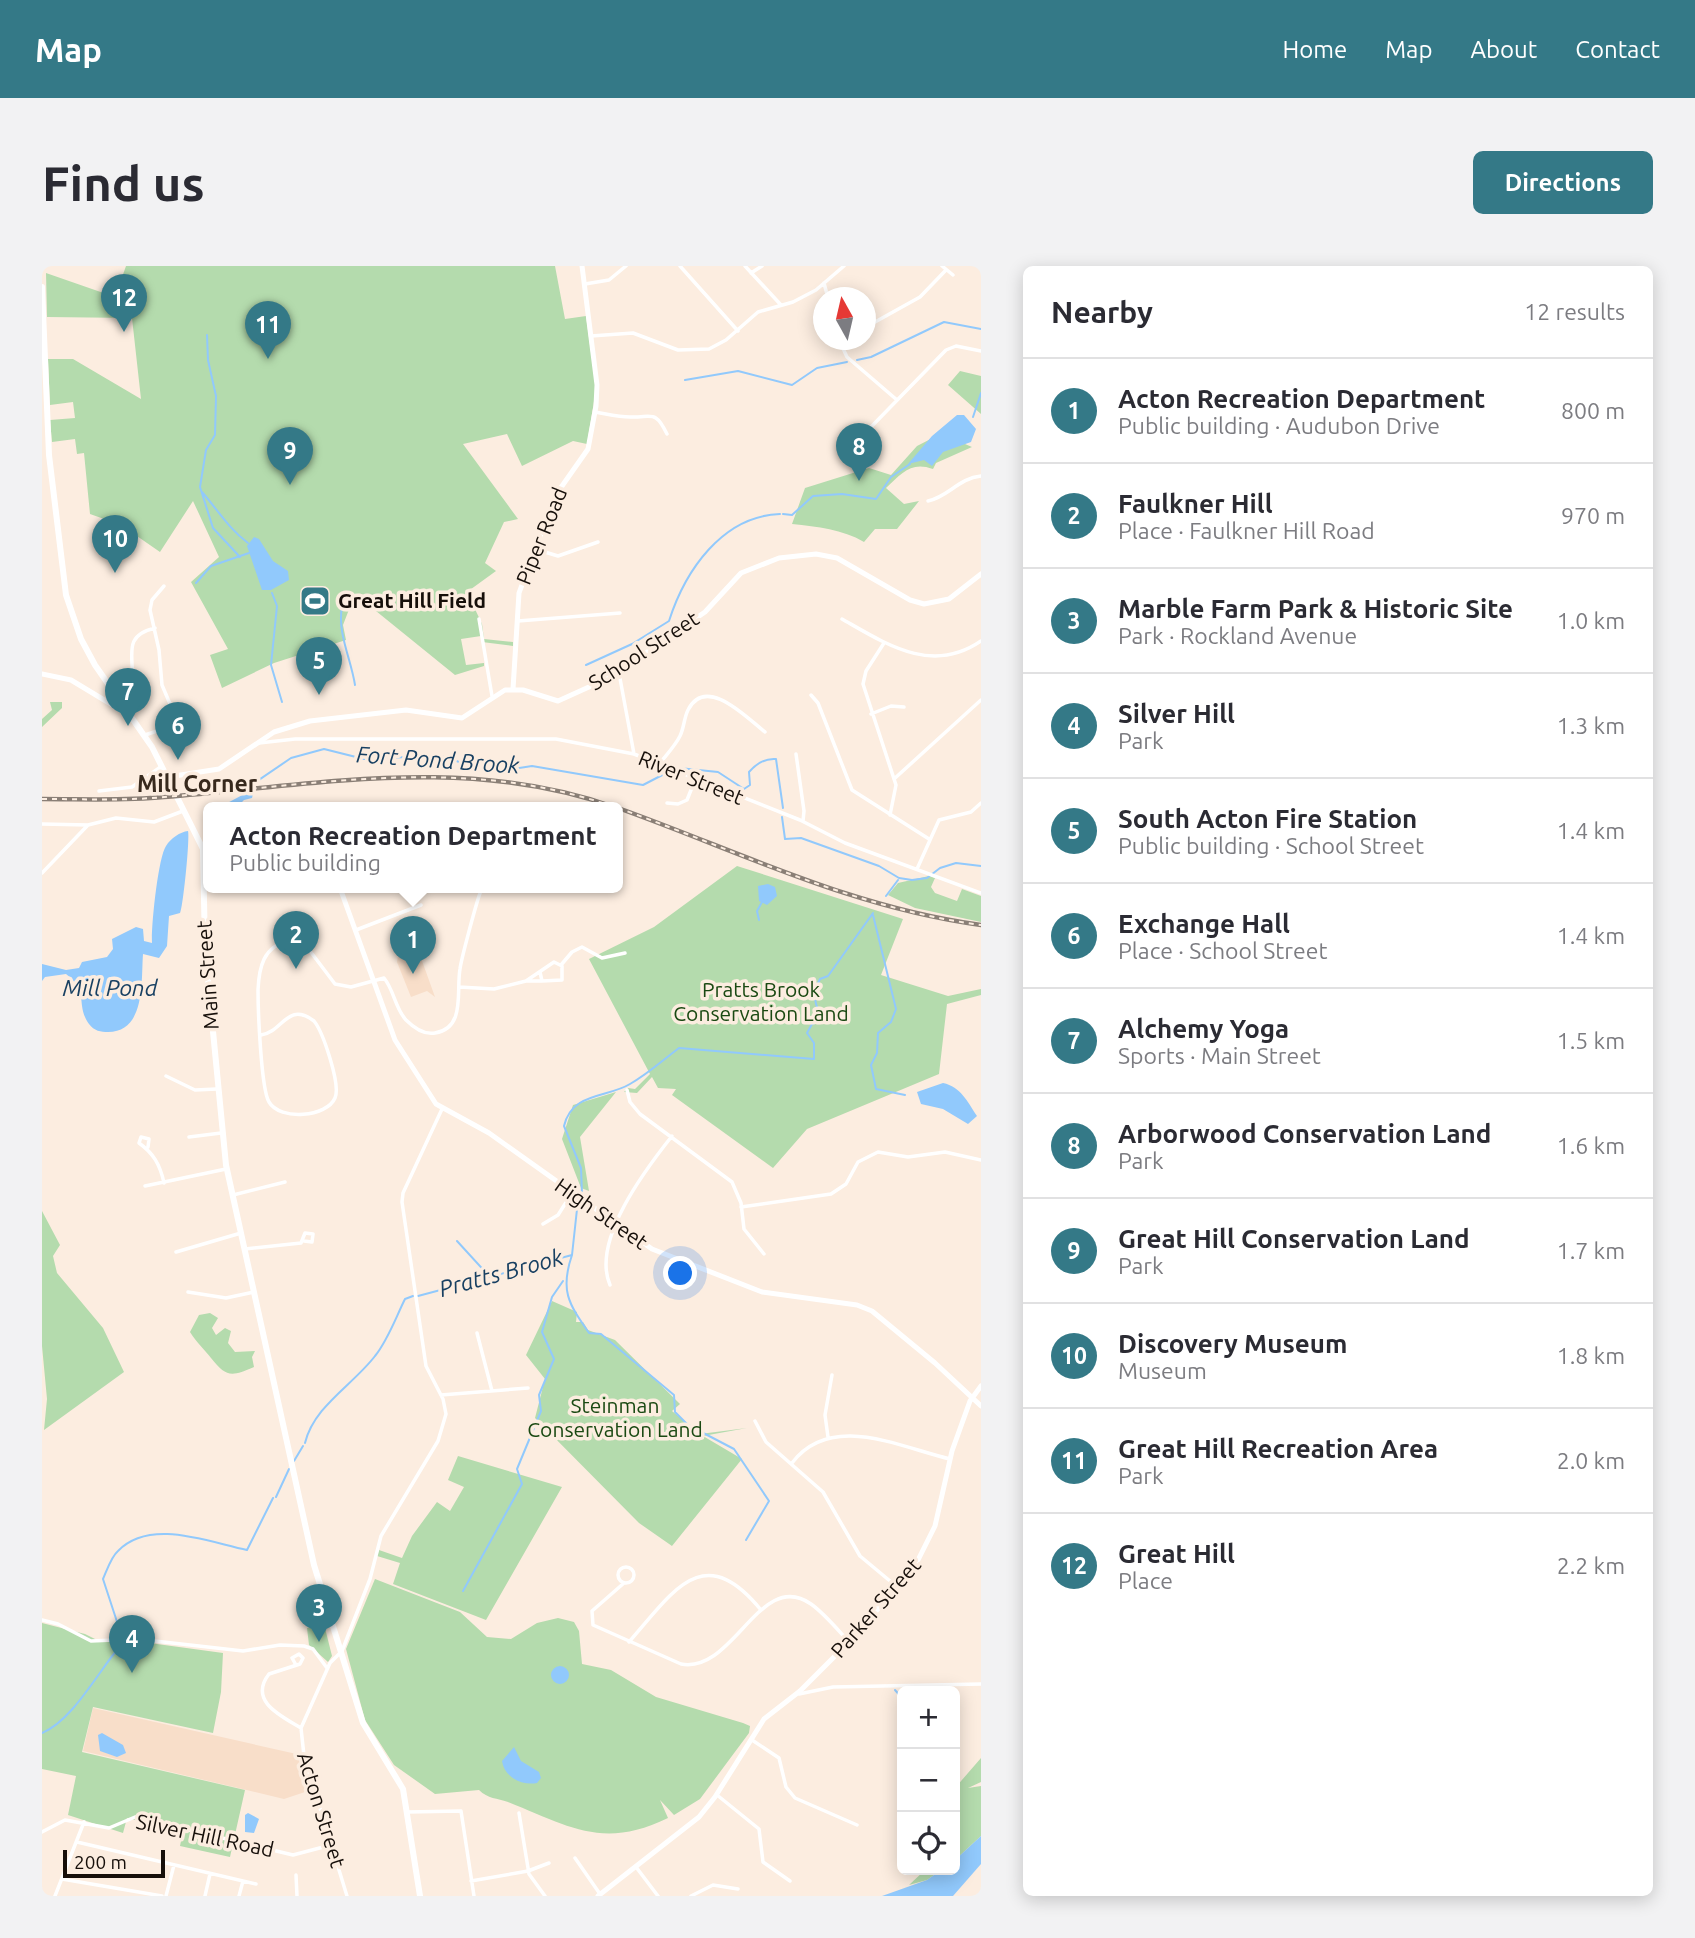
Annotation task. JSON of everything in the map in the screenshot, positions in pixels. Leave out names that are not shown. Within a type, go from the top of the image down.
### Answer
[{"type":"main road","name":"Main Street","points":[[42,287],[44,424],[69,606],[94,665],[145,734],[203,841]]},
{"type":"main road","name":"Main Street","points":[[205,893],[204,935],[226,1168],[314,1565],[342,1651]]},
{"type":"main road","points":[[342,1651],[363,1723],[398,1777],[407,1812],[420,1896]]},
{"type":"street","name":"Piper Road","points":[[513,689],[518,595],[560,487],[588,450],[595,412],[597,387],[582,266]]},
{"type":"street","points":[[584,284],[609,280],[626,266]]},
{"type":"street","points":[[680,266],[738,331]]},
{"type":"street","points":[[745,266],[781,305]]},
{"type":"street","points":[[751,273],[762,266]]},
{"type":"street","points":[[591,336],[639,334],[668,347],[696,351],[718,345],[758,312],[793,302],[824,283],[844,266]]},
{"type":"street","points":[[876,321],[920,297],[944,268],[953,275]]},
{"type":"street","points":[[824,283],[825,287]]},
{"type":"street","points":[[852,435],[867,430],[946,350],[956,346],[981,351]]},
{"type":"street","points":[[844,350],[849,360],[897,400]]},
{"type":"street","points":[[595,412],[630,417],[651,415],[659,420],[667,434]]},
{"type":"street","points":[[928,501],[942,496],[965,479],[981,476]]},
{"type":"street","points":[[535,550],[560,556],[598,542]]},
{"type":"street","name":"School Street","points":[[513,689],[559,701],[619,673],[705,612],[734,580],[756,565],[799,554],[829,556],[857,568],[910,600],[930,605],[949,599],[981,573]]},
{"type":"street","points":[[145,734],[169,727],[176,718],[163,688],[151,604],[164,586]]},
{"type":"street","points":[[516,621],[620,614]]},
{"type":"street","points":[[842,618],[884,643],[910,654],[930,657],[954,654],[981,641]]},
{"type":"street","points":[[479,619],[492,696]]},
{"type":"street","points":[[132,684],[133,640],[139,632],[155,628]]},
{"type":"street","points":[[884,643],[863,680],[871,713],[894,779],[896,792],[890,815]]},
{"type":"street","points":[[619,673],[634,754]]},
{"type":"street","points":[[42,674],[71,680],[131,716]]},
{"type":"street","points":[[168,776],[219,769],[286,727],[361,713],[413,710],[462,718],[492,696],[513,689]]},
{"type":"street","points":[[811,695],[818,703],[849,787],[929,839]]},
{"type":"street","points":[[660,763],[679,738],[690,706],[700,698],[714,696],[725,700],[765,732]]},
{"type":"street","points":[[894,779],[981,700]]},
{"type":"street","points":[[871,713],[891,706],[904,707]]},
{"type":"street","name":"River Street","points":[[259,743],[295,739],[556,739],[634,754],[803,821],[845,843],[981,893]]},
{"type":"street","points":[[796,754],[803,821]]},
{"type":"street","points":[[99,791],[130,788],[162,766]]},
{"type":"street","points":[[667,803],[678,804],[687,800],[695,779]]},
{"type":"street","points":[[918,869],[929,839],[941,819],[971,812],[981,803]]},
{"type":"street","points":[[42,824],[88,825],[116,818],[156,822],[183,807]]},
{"type":"street","points":[[42,873],[88,825]]},
{"type":"street","name":"High Street","points":[[342,893],[395,1040],[429,1097],[442,1109],[489,1133],[652,1249],[751,1288],[800,1299],[857,1305],[872,1311],[981,1406]]},
{"type":"street","points":[[261,1035],[270,1033],[282,1020],[294,1015],[306,1016],[314,1021],[335,1081],[336,1096],[330,1105],[321,1110],[295,1114],[283,1112],[271,1105],[267,1095],[261,1035],[260,965],[280,944],[293,941],[303,944],[338,986],[351,987],[371,980],[386,979],[407,1021],[430,1033],[443,1031],[453,1021],[460,966],[472,928],[479,893]]},
{"type":"street","points":[[354,931],[421,905]]},
{"type":"street","points":[[561,965],[572,952],[582,947],[602,958],[625,953]]},
{"type":"street","points":[[527,981],[550,963],[561,965]]},
{"type":"street","points":[[458,988],[494,989],[527,981],[562,980],[565,973],[561,965]]},
{"type":"street","points":[[540,972],[542,981]]},
{"type":"street","points":[[166,1076],[195,1090],[217,1089]]},
{"type":"street","points":[[627,1090],[630,1102],[640,1114],[732,1182],[741,1207],[744,1229],[764,1254]]},
{"type":"street","points":[[342,1651],[370,1579],[381,1536],[443,1431],[446,1414],[441,1395],[426,1366],[402,1202],[404,1191],[442,1109]]},
{"type":"street","points":[[190,1137],[221,1133]]},
{"type":"street","points":[[610,1285],[604,1265],[615,1225],[655,1156],[672,1136]]},
{"type":"street","points":[[148,1147],[159,1165],[164,1183]]},
{"type":"street","points":[[741,1207],[831,1194],[846,1184],[863,1157],[878,1152],[908,1157],[944,1152],[981,1160]]},
{"type":"street","points":[[145,1186],[226,1168]]},
{"type":"street","points":[[233,1195],[285,1182]]},
{"type":"street","points":[[543,1224],[558,1214],[572,1193]]},
{"type":"street","points":[[176,1252],[241,1233]]},
{"type":"street","points":[[245,1249],[304,1241]]},
{"type":"street","points":[[188,1292],[226,1298],[254,1293]]},
{"type":"street","points":[[477,1333],[492,1391]]},
{"type":"street","points":[[828,1437],[825,1415],[832,1375]]},
{"type":"street","name":"Parker Street","points":[[599,1895],[693,1822],[717,1794],[758,1727],[849,1642],[921,1558],[929,1542],[950,1459],[972,1396],[981,1385]]},
{"type":"street","points":[[441,1395],[528,1388]]},
{"type":"street","points":[[755,1421],[762,1438],[823,1492],[859,1556],[896,1586]]},
{"type":"street","points":[[792,1464],[807,1447],[828,1437],[856,1436],[950,1459]]},
{"type":"street","points":[[624,1583],[618,1575],[622,1569],[627,1568],[633,1577],[595,1607],[590,1618],[598,1629],[674,1662],[700,1664],[717,1655],[761,1610],[780,1598],[804,1600],[849,1642]]},
{"type":"street","points":[[629,1642],[684,1584],[698,1576],[728,1578],[761,1610]]},
{"type":"street","points":[[42,1620],[58,1624],[91,1641],[137,1639],[243,1651],[280,1645],[307,1647],[316,1652],[327,1668]]},
{"type":"street","name":"Acton Street","points":[[342,1651],[327,1668],[301,1728],[304,1756],[347,1896]]},
{"type":"street","points":[[296,1665],[269,1674],[263,1683],[262,1694],[268,1707],[301,1728]]},
{"type":"street","points":[[794,1696],[813,1689],[833,1687],[981,1684]]},
{"type":"street","points":[[750,1739],[779,1758],[786,1787],[794,1798],[857,1825]]},
{"type":"street","points":[[717,1794],[759,1829],[763,1862],[790,1881]]},
{"type":"street","points":[[407,1812],[461,1811],[474,1896]]},
{"type":"street","points":[[519,1813],[528,1871],[545,1896]]},
{"type":"street","name":"Silver Hill Road","points":[[42,1832],[65,1820],[116,1827],[135,1817],[293,1855],[332,1845]]},
{"type":"street","points":[[55,1896],[84,1822]]},
{"type":"street","points":[[77,1842],[256,1884]]},
{"type":"street","points":[[575,1858],[599,1895]]},
{"type":"street","points":[[471,1881],[528,1871],[549,1863]]},
{"type":"street","points":[[62,1879],[164,1896],[174,1865]]},
{"type":"street","points":[[635,1866],[658,1896]]},
{"type":"street","points":[[205,1896],[210,1874]]},
{"type":"street","points":[[296,1875],[298,1896]]},
{"type":"street","points":[[239,1896],[243,1881]]},
{"type":"street","points":[[691,1896],[713,1885],[738,1889]]},
{"type":"shaded area","points":[[411,947],[421,958],[435,997],[427,991],[411,997],[397,962],[399,951]]},
{"type":"shaded area","points":[[93,1708],[301,1755],[311,1790],[284,1799],[83,1751]]},
{"type":"green space","points":[[126,266],[555,266],[565,319],[586,316],[596,389],[587,444],[573,441],[522,466],[507,434],[463,444],[518,519],[504,522],[485,563],[496,571],[467,592],[482,624],[484,639],[513,642],[513,646],[482,642],[481,636],[461,639],[466,665],[484,663],[484,666],[455,675],[355,594],[343,625],[346,640],[274,663],[222,688],[210,655],[228,649],[191,582],[219,557],[193,501],[160,552],[121,525],[90,514],[84,453],[77,454],[75,439],[52,442],[50,420],[75,418],[73,402],[50,405],[48,359],[73,359],[141,399],[132,318],[47,317],[46,273],[115,297]]},
{"type":"green space","points":[[960,371],[981,376],[981,414],[948,385]]},
{"type":"green space","points":[[956,426],[965,444],[972,447],[936,463],[933,469],[919,466],[907,470],[886,488],[904,504],[919,501],[897,529],[875,529],[864,542],[838,531],[792,524],[805,488],[869,468],[891,475],[917,446]]},
{"type":"green space","points":[[50,702],[62,702],[62,708],[42,727],[42,719],[52,710]]},
{"type":"green space","name":"Pratts Brook Conservation Land","points":[[737,866],[903,919],[881,975],[948,996],[981,989],[981,995],[947,1004],[939,1074],[807,1129],[773,1168],[672,1095],[676,1089],[658,1088],[652,1077],[637,1093],[624,1092],[628,1088],[635,1089],[650,1074],[589,959],[654,927]]},
{"type":"green space","points":[[929,876],[935,878],[931,887],[935,893],[957,901],[962,889],[981,896],[981,922],[915,908],[888,895],[898,883]]},
{"type":"green space","points":[[616,1092],[580,1137],[589,1191],[581,1188],[562,1139],[573,1105]]},
{"type":"green space","points":[[42,1211],[60,1245],[53,1256],[57,1273],[103,1328],[124,1372],[44,1430],[47,1399],[42,1346]]},
{"type":"green space","name":"Steinman Conservation Land","points":[[552,1301],[577,1312],[576,1322],[583,1322],[588,1330],[615,1340],[680,1404],[672,1411],[700,1434],[747,1428],[703,1436],[742,1459],[672,1546],[639,1523],[535,1418],[545,1379],[526,1355]]},
{"type":"green space","points":[[210,1313],[218,1318],[212,1328],[216,1335],[225,1328],[231,1331],[228,1343],[235,1352],[255,1351],[252,1357],[254,1367],[234,1374],[225,1372],[198,1343],[190,1332],[199,1315]]},
{"type":"green space","points":[[458,1456],[562,1487],[486,1620],[393,1584],[400,1563],[377,1556],[379,1550],[402,1558],[412,1536],[437,1502],[450,1511],[464,1487],[448,1480]]},
{"type":"green space","points":[[375,1579],[460,1612],[487,1637],[511,1639],[537,1623],[558,1618],[574,1622],[579,1631],[582,1664],[611,1670],[656,1697],[743,1723],[750,1726],[749,1733],[700,1799],[674,1815],[660,1800],[668,1818],[624,1832],[586,1831],[568,1826],[489,1797],[479,1790],[435,1794],[394,1765],[365,1720],[346,1649]]},
{"type":"green space","points":[[42,1623],[85,1634],[101,1642],[135,1641],[223,1653],[221,1692],[213,1733],[93,1707],[82,1752],[245,1790],[230,1857],[180,1846],[183,1831],[127,1818],[123,1833],[68,1815],[76,1776],[42,1769]]},
{"type":"green space","points":[[324,1624],[332,1656],[328,1662],[309,1645],[307,1628]]},
{"type":"green space","points":[[981,1758],[981,1782],[968,1788],[981,1786],[981,1836],[960,1855],[960,1812],[960,1782]]},
{"type":"green space","points":[[920,1875],[934,1875],[927,1880],[909,1885]]},
{"type":"water","points":[[957,415],[964,415],[976,429],[971,442],[943,452],[932,466],[924,460],[908,464],[932,436]]},
{"type":"water","points":[[254,537],[259,539],[273,561],[288,571],[289,580],[271,590],[262,590],[247,546]]},
{"type":"water","points":[[248,792],[253,794],[252,798],[242,802],[229,802]]},
{"type":"water","name":"Mill Pond","points":[[188,831],[183,899],[180,913],[169,916],[167,946],[159,958],[143,954],[139,1003],[129,1023],[120,1030],[95,1030],[85,1017],[78,987],[66,974],[45,977],[42,981],[42,964],[66,970],[79,968],[82,962],[107,957],[113,949],[112,939],[136,927],[143,929],[144,941],[152,943],[163,853],[173,838]]},
{"type":"water","points":[[768,884],[775,887],[777,896],[767,905],[759,901],[758,886]]},
{"type":"water","points":[[943,1083],[959,1091],[977,1116],[968,1124],[943,1109],[921,1104],[917,1092]]},
{"type":"water","points":[[556,1666],[564,1666],[569,1675],[567,1682],[556,1684],[551,1679],[551,1671]]},
{"type":"water","points":[[102,1733],[123,1745],[126,1753],[117,1757],[100,1751],[98,1735]]},
{"type":"water","points":[[514,1747],[521,1761],[539,1772],[541,1778],[537,1783],[520,1782],[506,1772],[502,1761]]},
{"type":"water","points":[[248,1813],[259,1819],[254,1833],[245,1832],[245,1815]]},
{"type":"water","points":[[981,1836],[981,1864],[953,1896],[882,1896],[934,1875],[960,1875],[960,1855]]},
{"type":"waterway","points":[[857,360],[871,357],[944,322],[981,329]]},
{"type":"waterway","points":[[207,335],[208,360],[216,396],[215,435],[206,450],[200,487],[213,528],[240,557]]},
{"type":"waterway","points":[[685,380],[738,371],[792,385],[817,368],[847,362]]},
{"type":"waterway","points":[[973,417],[981,393]]},
{"type":"waterway","points":[[783,514],[792,515],[813,496],[842,494],[876,499],[891,477],[910,464]]},
{"type":"waterway","points":[[202,492],[248,543]]},
{"type":"waterway","points":[[586,665],[632,644],[669,621],[685,583],[709,550],[724,536],[759,517],[780,514]]},
{"type":"waterway","points":[[196,583],[211,566],[249,553]]},
{"type":"waterway","points":[[272,593],[277,606],[271,665],[282,702]]},
{"type":"waterway","points":[[342,607],[341,626],[355,685]]},
{"type":"waterway","name":"Fort Pond Brook","points":[[253,784],[291,758],[324,749],[364,759],[430,756],[447,757],[466,765],[480,762],[507,770],[532,766],[643,785],[670,771]]},
{"type":"waterway","name":"Fort Pond Brook","points":[[679,768],[718,772],[744,789],[750,785],[749,772],[752,769],[764,761],[776,759],[783,808]]},
{"type":"waterway","name":"Fort Pond Brook","points":[[782,817],[785,839],[801,838],[879,866],[899,878],[927,878],[940,868],[956,863],[981,866]]},
{"type":"waterway","name":"Pratts Brook","points":[[886,896],[898,880]]},
{"type":"waterway","points":[[759,920],[757,911],[762,902]]},
{"type":"waterway","name":"Pratts Brook","points":[[582,1194],[581,1168],[564,1126],[574,1107],[582,1101],[630,1084],[679,1048],[814,1059],[814,1043],[807,1033],[812,1024],[824,1020],[815,1000],[817,984],[820,979],[828,976],[873,913]]},
{"type":"waterway","points":[[873,915],[896,1009],[891,1022],[878,1033],[877,1053],[871,1065],[876,1089],[905,1095]]},
{"type":"waterway","name":"Pratts Brook","points":[[418,1296],[572,1255],[578,1200]]},
{"type":"waterway","points":[[457,1241],[489,1276]]},
{"type":"waterway","points":[[572,1255],[568,1267],[568,1296],[589,1333],[601,1334],[674,1395],[675,1412],[688,1425],[734,1449],[769,1501],[746,1540]]},
{"type":"waterway","points":[[463,1591],[522,1484],[517,1469],[541,1411],[539,1395],[554,1359],[542,1332],[552,1297],[563,1281]]},
{"type":"waterway","name":"Pratts Brook","points":[[305,1443],[325,1407],[380,1350],[405,1299],[413,1296]]},
{"type":"waterway","name":"Pratts Brook","points":[[294,1461],[303,1446]]},
{"type":"waterway","name":"Pratts Brook","points":[[276,1497],[289,1469]]},
{"type":"waterway","name":"Pratts Brook","points":[[122,1637],[103,1579],[118,1551],[131,1541],[163,1534],[197,1538],[247,1550],[273,1498]]},
{"type":"waterway","name":"Pratts Brook","points":[[42,1733],[75,1707],[120,1646]]},
{"type":"railway","points":[[42,799],[149,798],[335,781],[448,778],[505,782],[561,792],[596,802]]},
{"type":"railway","points":[[623,810],[841,892],[933,917],[981,925]]},
{"type":"place","name":"Great Hill","points":[[124,332]]},
{"type":"place","name":"Great Hill Recreation Area","points":[[268,359]]},
{"type":"place","name":"Arborwood Conservation Land","points":[[859,481]]},
{"type":"place","name":"Great Hill Conservation Land","points":[[290,485]]},
{"type":"place","name":"Discovery Museum","points":[[115,573]]},
{"type":"place","name":"Great Hill Field","points":[[315,601]]},
{"type":"place","name":"South Acton Fire Station","points":[[319,695]]},
{"type":"place","name":"Alchemy Yoga","points":[[128,726]]},
{"type":"place","name":"Exchange Hall","points":[[178,760]]},
{"type":"place","name":"Faulkner Hill","points":[[296,969]]},
{"type":"place","name":"Acton Recreation Department","points":[[413,974]]},
{"type":"place","name":"Marble Farm Park & Historic Site","points":[[319,1642]]},
{"type":"place","name":"Silver Hill","points":[[132,1673]]},
{"type":"district","name":"Mill Corner","points":[[197,784]]}]
